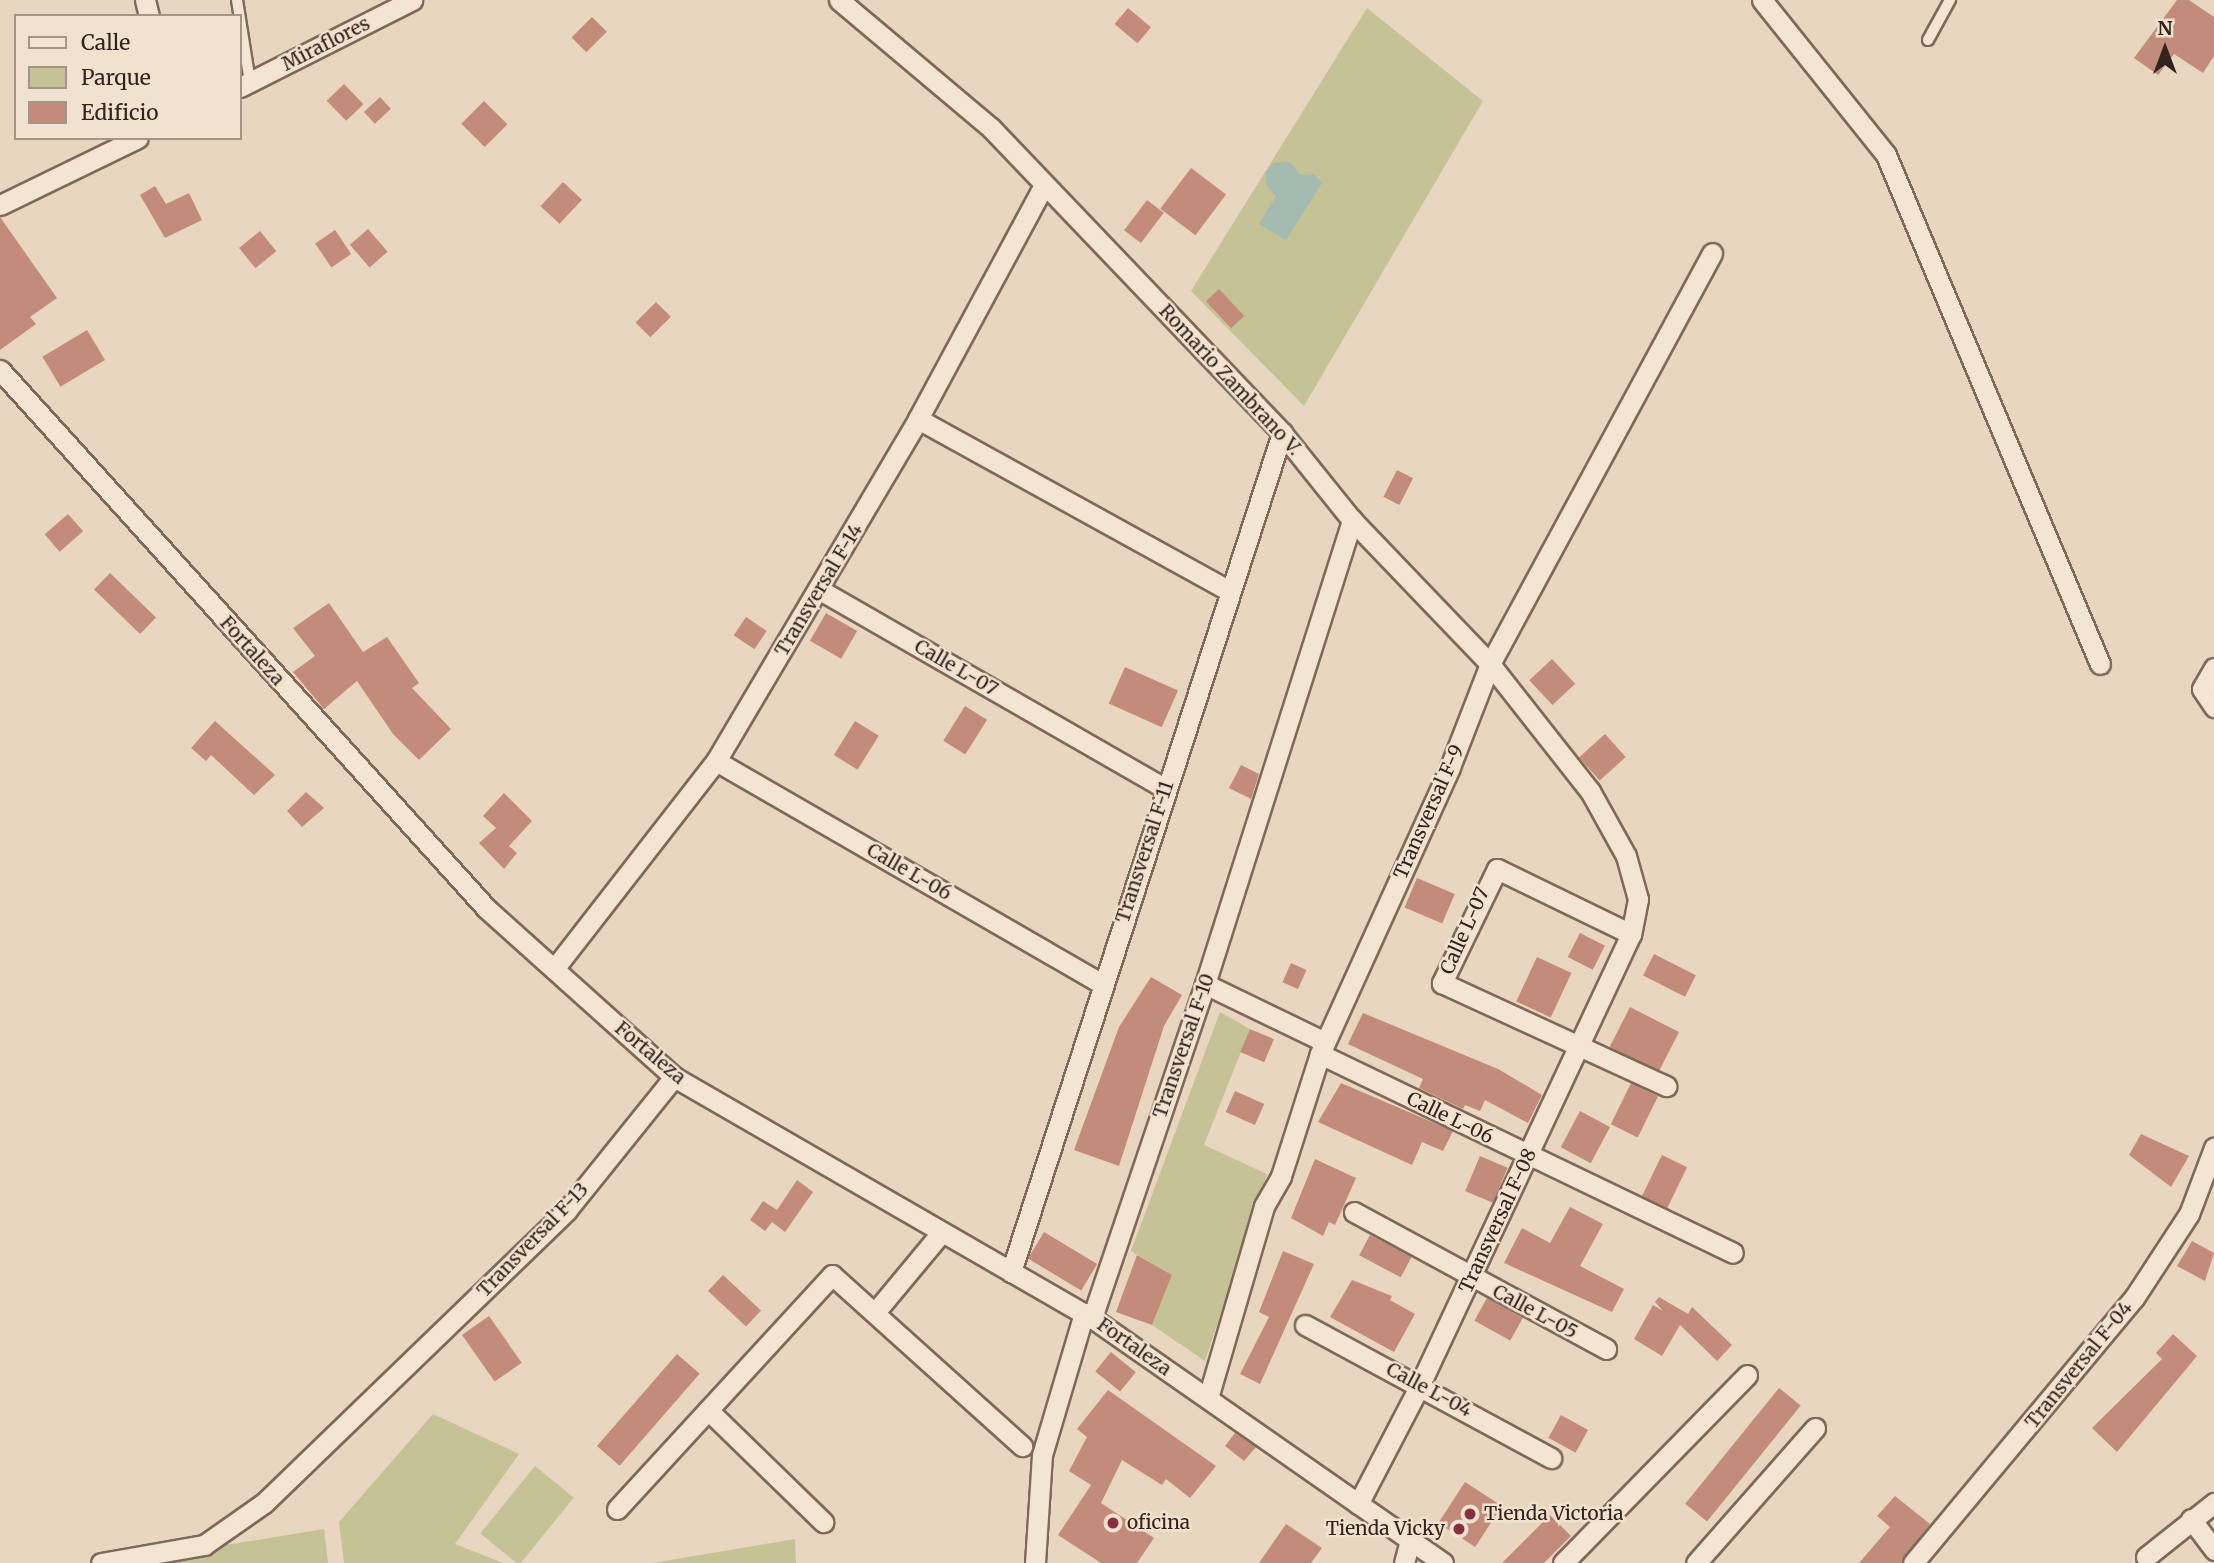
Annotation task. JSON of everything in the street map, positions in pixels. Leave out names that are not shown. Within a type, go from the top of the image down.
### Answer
[{"type":"street","name":"Miraflores","points":[[245,84],[412,0]]},
{"type":"street","name":"Romario Zambrano V.","points":[[839,0],[991,128],[1282,433],[1352,520],[1490,664],[1590,790],[1626,856],[1638,899],[1631,934]]},
{"type":"street","points":[[1762,0],[1885,155],[2101,664]]},
{"type":"street","points":[[0,203],[134,140]]},
{"type":"street","name":"Transversal F-14","points":[[554,969],[716,761],[820,590],[918,419],[1044,185]]},
{"type":"street","name":"Transversal F-9","points":[[1208,1398],[1264,1206],[1281,1176],[1322,1048],[1450,767],[1490,664],[1712,253]]},
{"type":"street","name":"Fortaleza","points":[[0,370],[487,909],[674,1077],[1088,1316],[1443,1563]]},
{"type":"street","points":[[918,419],[1230,591]]},
{"type":"street","name":"Transversal F-11","points":[[1011,1272],[1165,788],[1282,433]]},
{"type":"street","name":"Transversal F-10","points":[[1039,1561],[1042,1455],[1205,984],[1352,520]]},
{"type":"street","name":"Calle L-07","points":[[820,590],[1165,788]]},
{"type":"street","points":[[2214,668],[2202,689],[2214,707]]},
{"type":"street","name":"Calle L-06","points":[[716,761],[1102,984]]},
{"type":"street","name":"Calle L-07","points":[[1631,934],[1497,869],[1443,973],[1445,988],[1581,1046],[1666,1086]]},
{"type":"street","name":"Transversal F-08","points":[[1358,1504],[1420,1385],[1581,1046],[1631,934]]},
{"type":"street","name":"Calle L-06","points":[[1205,984],[1528,1157],[1732,1253]]},
{"type":"street","name":"Transversal F-13","points":[[101,1563],[204,1545],[229,1531],[441,1334],[567,1210],[674,1077]]},
{"type":"street","name":"Transversal F-04","points":[[1913,1563],[2134,1298],[2189,1214],[2214,1148]]},
{"type":"street","name":"Calle L-05","points":[[1354,1212],[1470,1278],[1606,1349]]},
{"type":"street","points":[[877,1310],[942,1233]]},
{"type":"street","points":[[617,1509],[832,1275],[877,1310],[1022,1446]]},
{"type":"street","name":"Calle L-04","points":[[1305,1325],[1551,1458]]},
{"type":"street","points":[[1563,1563],[1747,1375]]},
{"type":"street","points":[[708,1410],[823,1522]]},
{"type":"street","points":[[1696,1563],[1815,1428]]},
{"type":"street","points":[[2146,1558],[2214,1503]]},
{"type":"street","points":[[2191,1519],[2214,1550]]},
{"type":"street","points":[[1404,1563],[1410,1541]]},
{"type":"lane","points":[[1928,40],[1950,0]]},
{"type":"lane","points":[[242,52],[245,84]]},
{"type":"green space","points":[[1367,8],[1483,101],[1304,406],[1191,291]]},
{"type":"green space","points":[[1220,1012],[1250,1029],[1204,1145],[1267,1174],[1205,1361],[1152,1325],[1172,1275],[1131,1251]]},
{"type":"green space","points":[[433,1414],[519,1454],[455,1544],[503,1563],[344,1563],[339,1522]]},
{"type":"green space","points":[[535,1466],[574,1497],[521,1563],[517,1563],[480,1534]]},
{"type":"green space","points":[[324,1529],[328,1563],[116,1563]]},
{"type":"green space","points":[[795,1539],[796,1563],[652,1563]]},
{"type":"shaded area","points":[[1290,162],[1301,175],[1314,174],[1322,183],[1286,240],[1259,224],[1276,196],[1266,185],[1266,172],[1274,163]]},
{"type":"building","points":[[2177,0],[2189,0],[2214,17],[2214,56],[2203,73],[2174,54],[2158,75],[2134,58]]},
{"type":"building","points":[[1128,8],[1151,27],[1137,43],[1115,24]]},
{"type":"building","points":[[592,17],[607,32],[586,52],[571,38]]},
{"type":"building","points":[[344,84],[363,104],[346,121],[327,101]]},
{"type":"building","points":[[380,97],[391,109],[375,124],[364,112]]},
{"type":"building","points":[[484,101],[507,124],[485,147],[461,124]]},
{"type":"building","points":[[1191,168],[1226,194],[1195,235],[1160,209]]},
{"type":"building","points":[[563,182],[582,200],[560,224],[540,206]]},
{"type":"building","points":[[155,186],[166,204],[189,193],[202,220],[165,238],[140,195]]},
{"type":"building","points":[[1147,200],[1164,213],[1141,243],[1124,230]]},
{"type":"building","points":[[0,217],[57,298],[30,317],[36,324],[0,350]]},
{"type":"building","points":[[368,229],[388,252],[370,267],[350,245]]},
{"type":"building","points":[[335,230],[351,254],[331,267],[315,243]]},
{"type":"building","points":[[260,231],[276,251],[255,268],[239,248]]},
{"type":"building","points":[[1219,289],[1244,316],[1231,328],[1206,301]]},
{"type":"building","points":[[656,302],[671,317],[650,337],[635,323]]},
{"type":"building","points":[[87,330],[105,360],[60,387],[42,357]]},
{"type":"building","points":[[1397,470],[1413,478],[1399,505],[1383,497]]},
{"type":"building","points":[[68,514],[83,531],[60,552],[45,534]]},
{"type":"building","points":[[110,573],[156,617],[140,634],[94,590]]},
{"type":"building","points":[[329,603],[363,652],[387,637],[419,683],[412,688],[451,729],[419,760],[393,734],[357,681],[324,709],[293,672],[315,656],[293,628]]},
{"type":"building","points":[[826,613],[857,631],[841,659],[810,641]]},
{"type":"building","points":[[746,617],[767,631],[754,649],[734,635]]},
{"type":"building","points":[[1552,659],[1575,684],[1553,705],[1529,680]]},
{"type":"building","points":[[1125,667],[1178,691],[1162,727],[1109,704]]},
{"type":"building","points":[[965,706],[987,720],[965,755],[943,741]]},
{"type":"building","points":[[215,721],[275,775],[254,795],[211,755],[206,761],[191,748]]},
{"type":"building","points":[[855,721],[879,736],[858,770],[834,755]]},
{"type":"building","points":[[1605,734],[1626,757],[1600,780],[1579,757]]},
{"type":"building","points":[[1241,765],[1259,774],[1251,799],[1229,788]]},
{"type":"building","points":[[306,792],[324,808],[302,827],[287,811]]},
{"type":"building","points":[[504,793],[532,821],[509,846],[517,853],[504,869],[479,843],[496,828],[483,816]]},
{"type":"building","points":[[1417,878],[1455,894],[1442,923],[1404,907]]},
{"type":"building","points":[[1580,933],[1605,946],[1593,970],[1568,957]]},
{"type":"building","points":[[1654,954],[1696,975],[1685,997],[1643,975]]},
{"type":"building","points":[[1537,957],[1571,973],[1551,1017],[1516,1001]]},
{"type":"building","points":[[1291,963],[1307,970],[1298,989],[1282,982]]},
{"type":"building","points":[[1151,977],[1182,995],[1164,1026],[1119,1166],[1074,1150],[1119,1027]]},
{"type":"building","points":[[1630,1007],[1679,1032],[1659,1072],[1610,1047]]},
{"type":"building","points":[[1363,1013],[1498,1069],[1542,1095],[1528,1123],[1485,1100],[1480,1111],[1465,1105],[1463,1109],[1419,1088],[1423,1079],[1348,1044]]},
{"type":"building","points":[[1250,1029],[1274,1039],[1264,1062],[1240,1052]]},
{"type":"building","points":[[1341,1083],[1453,1131],[1443,1151],[1422,1142],[1412,1165],[1318,1122]]},
{"type":"building","points":[[1631,1083],[1658,1096],[1638,1137],[1611,1124]]},
{"type":"building","points":[[1235,1091],[1264,1104],[1255,1125],[1226,1112]]},
{"type":"building","points":[[1580,1111],[1610,1127],[1591,1163],[1561,1147]]},
{"type":"building","points":[[2141,1134],[2189,1156],[2171,1187],[2129,1155]]},
{"type":"building","points":[[1662,1155],[1687,1167],[1667,1209],[1642,1196]]},
{"type":"building","points":[[1480,1156],[1508,1168],[1493,1203],[1465,1191]]},
{"type":"building","points":[[1315,1159],[1356,1178],[1335,1225],[1329,1222],[1323,1236],[1291,1218]]},
{"type":"building","points":[[797,1180],[813,1192],[785,1232],[772,1222],[765,1231],[750,1220],[763,1201],[777,1210]]},
{"type":"building","points":[[1570,1207],[1603,1224],[1580,1266],[1624,1289],[1612,1312],[1504,1263],[1522,1228],[1550,1243]]},
{"type":"building","points":[[1044,1232],[1097,1264],[1081,1291],[1028,1259]]},
{"type":"building","points":[[1370,1235],[1411,1257],[1401,1277],[1359,1255]]},
{"type":"building","points":[[2192,1241],[2214,1253],[2205,1281],[2177,1266]]},
{"type":"building","points":[[1283,1251],[1314,1264],[1260,1384],[1240,1374],[1269,1317],[1259,1312]]},
{"type":"building","points":[[1137,1255],[1172,1275],[1152,1325],[1116,1312]]},
{"type":"building","points":[[723,1275],[761,1310],[746,1327],[708,1291]]},
{"type":"building","points":[[1352,1280],[1392,1296],[1390,1300],[1415,1314],[1394,1352],[1330,1317]]},
{"type":"building","points":[[1659,1297],[1688,1314],[1692,1307],[1732,1345],[1717,1361],[1680,1325],[1662,1356],[1634,1339],[1653,1305],[1663,1311],[1655,1302]]},
{"type":"building","points":[[1487,1298],[1523,1318],[1510,1341],[1474,1321]]},
{"type":"building","points":[[489,1316],[522,1363],[495,1382],[462,1335]]},
{"type":"building","points":[[2173,1334],[2197,1356],[2117,1452],[2092,1428],[2162,1359],[2156,1353]]},
{"type":"building","points":[[1111,1352],[1136,1372],[1120,1392],[1095,1371]]},
{"type":"building","points":[[677,1354],[700,1374],[620,1466],[597,1446]]},
{"type":"building","points":[[1779,1388],[1801,1406],[1707,1521],[1685,1504]]},
{"type":"building","points":[[1108,1390],[1216,1466],[1190,1498],[1166,1479],[1162,1485],[1122,1460],[1101,1503],[1154,1538],[1137,1563],[1101,1563],[1058,1535],[1091,1485],[1069,1471],[1087,1437],[1077,1429]]},
{"type":"building","points":[[1561,1415],[1588,1430],[1576,1453],[1548,1438]]},
{"type":"building","points":[[1235,1433],[1256,1447],[1244,1461],[1225,1446]]},
{"type":"building","name":"Tienda Victoria","points":[[1465,1482],[1502,1506],[1475,1547],[1438,1523]]},
{"type":"building","points":[[1895,1496],[1930,1524],[1901,1563],[1859,1563],[1890,1527],[1877,1516]]},
{"type":"building","points":[[1550,1515],[1571,1536],[1544,1563],[1502,1563]]},
{"type":"building","points":[[1286,1524],[1322,1548],[1311,1563],[1259,1563]]},
{"type":"place","name":"Tienda Victoria","points":[[1470,1514]]},
{"type":"place","name":"oficina","points":[[1113,1523]]},
{"type":"place","name":"Tienda Vicky","points":[[1459,1529]]}]
